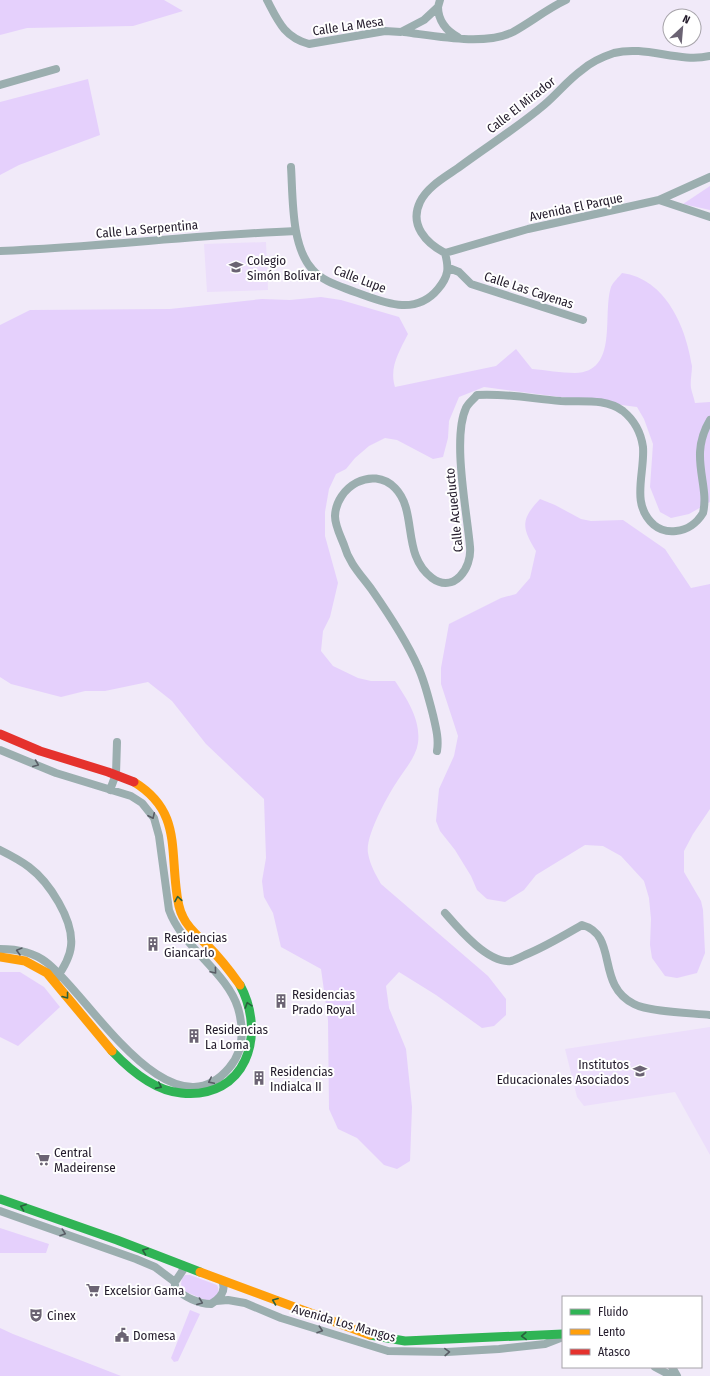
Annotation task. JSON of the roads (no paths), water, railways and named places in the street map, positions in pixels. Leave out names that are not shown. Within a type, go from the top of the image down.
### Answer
[{"type":"street","name":"Calle La Mesa","points":[[267,0],[284,31],[299,41],[309,44],[385,32],[401,32],[424,20],[439,3]]},
{"type":"street","points":[[401,32],[483,40],[512,32],[566,0]]},
{"type":"street","points":[[439,3],[438,13],[444,25],[459,37]]},
{"type":"street","name":"Calle El Mirador","points":[[445,253],[432,246],[419,230],[417,211],[420,201],[438,183],[543,105],[581,70],[599,59],[629,51],[646,51],[701,58],[710,56]]},
{"type":"street","points":[[0,85],[56,69]]},
{"type":"street","name":"Calle Lupe","points":[[291,167],[296,231],[301,249],[312,269],[322,277],[340,286],[394,304],[422,303],[445,281],[448,268]]},
{"type":"street","name":"Avenida El Parque","points":[[445,253],[528,229],[659,200],[710,177]]},
{"type":"street","points":[[659,200],[710,217]]},
{"type":"street","name":"Calle La Serpentina","points":[[0,251],[72,248],[221,234],[296,231]]},
{"type":"street","points":[[445,253],[448,268]]},
{"type":"street","name":"Calle Las Cayenas","points":[[448,268],[459,272],[471,284],[584,320]]},
{"type":"street","name":"Calle Acueducto","points":[[437,751],[439,741],[419,668],[372,591],[348,560],[335,517],[343,494],[351,486],[361,480],[373,478],[384,481],[394,487],[403,499],[417,560],[433,579],[442,582],[453,582],[461,576],[471,558],[459,443],[466,406],[477,395],[493,394],[561,401],[593,401],[618,407],[636,425],[643,447],[640,478],[642,510],[649,521],[659,529],[672,532],[684,530],[694,524],[702,516],[706,506],[708,489],[701,454],[702,438],[710,420]]},
{"type":"street","points":[[0,734],[35,750],[116,774],[146,789],[157,800],[165,812],[175,853],[177,894],[180,911],[189,926],[216,955],[244,993],[251,1013],[252,1044],[240,1067],[222,1086],[210,1092],[196,1094],[175,1093],[156,1085],[116,1054],[102,1041],[44,960],[14,949],[0,949]]},
{"type":"street","points":[[110,790],[116,774],[117,742]]},
{"type":"street","points":[[0,750],[56,772],[131,796],[142,803],[154,818],[160,845],[169,910],[173,920],[179,930],[217,974],[238,1007],[242,1034],[235,1060],[223,1075],[211,1082],[199,1086],[189,1087],[162,1078],[129,1052],[56,978],[40,967],[26,960],[0,957]]},
{"type":"street","points":[[0,850],[18,860],[37,874],[61,905],[69,925],[71,946],[68,959],[56,978]]},
{"type":"street","points":[[445,913],[467,938],[485,952],[510,961],[546,947],[582,925],[592,928],[599,934],[611,981],[623,997],[633,1004],[645,1009],[710,1015]]},
{"type":"street","name":"Avenida Los Mangos","points":[[0,1199],[182,1265],[355,1331],[390,1340],[562,1336]]},
{"type":"street","name":"Avenida Los Mangos","points":[[0,1211],[155,1267],[175,1282],[175,1288],[183,1295],[206,1304],[228,1300],[245,1303],[281,1318],[388,1351],[447,1352],[518,1347],[545,1344],[562,1336]]},
{"type":"street","points":[[175,1282],[183,1270],[182,1265]]},
{"type":"street","points":[[216,1301],[224,1289],[222,1281]]},
{"type":"street","points":[[657,1368],[672,1376]]},
{"type":"place","name":"Colegio Simón Bolívar","points":[[236,267]]},
{"type":"place","name":"Residencias Giancarlo","points":[[153,944]]},
{"type":"place","name":"Residencias Prado Royal","points":[[281,1001]]},
{"type":"place","name":"Residencias La Loma","points":[[194,1036]]},
{"type":"place","name":"Institutos Educacionales Asociados","points":[[640,1071]]},
{"type":"place","name":"Residencias Indialca II","points":[[259,1078]]},
{"type":"place","name":"Central Madeirense","points":[[43,1159]]},
{"type":"place","name":"Excelsior Gama","points":[[93,1290]]},
{"type":"place","name":"Cinex","points":[[36,1315]]},
{"type":"place","name":"Domesa","points":[[122,1335]]}]
